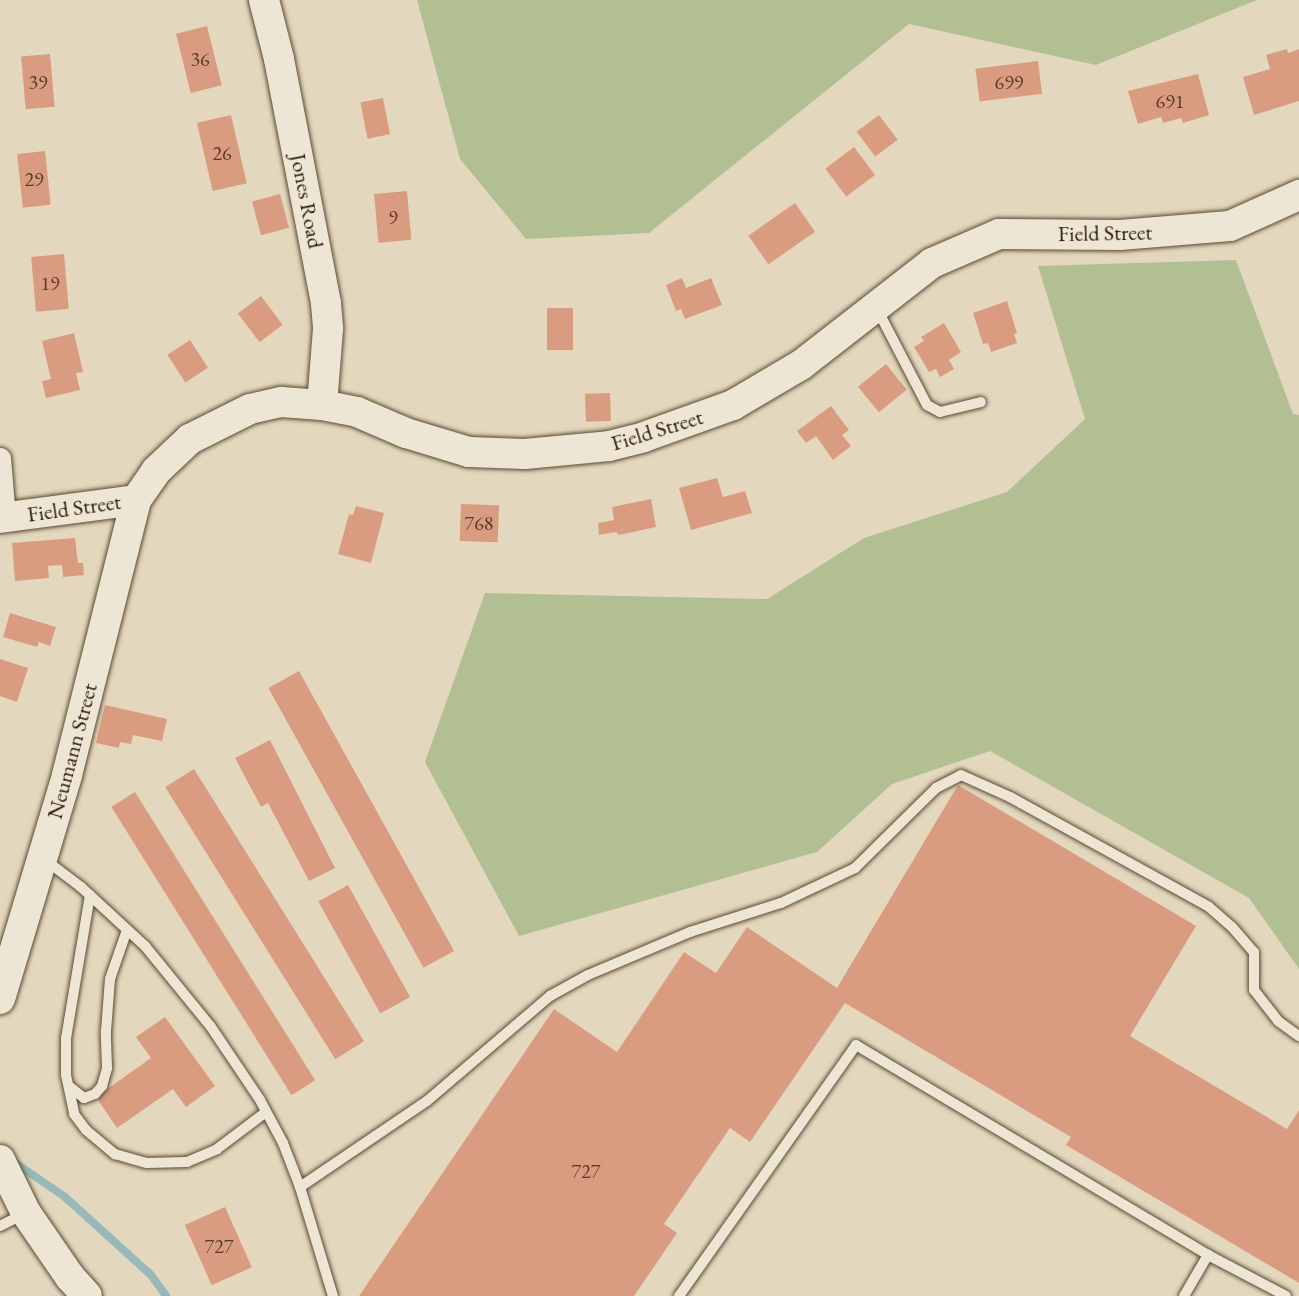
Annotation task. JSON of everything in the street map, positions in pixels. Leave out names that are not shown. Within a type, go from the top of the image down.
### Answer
[{"type":"street","name":"Jones Road","points":[[264,0],[281,70],[326,304],[328,329],[322,405]]},
{"type":"street","name":"Field Street","points":[[3,518],[136,500],[156,471],[182,447],[219,422],[250,409],[281,402],[322,405],[357,412],[416,436],[470,452],[525,454],[609,446],[644,437],[733,405],[801,364],[932,263],[999,234],[1120,235],[1230,226],[1299,195]]},
{"type":"street","points":[[0,458],[3,518]]},
{"type":"street","name":"Neumann Street","points":[[0,999],[68,776],[136,500]]},
{"type":"street","points":[[3,1167],[13,1220],[87,1296]]},
{"type":"lane","points":[[876,307],[927,405],[940,412],[981,402]]},
{"type":"lane","points":[[300,1186],[427,1101],[550,996],[588,975],[690,932],[781,903],[855,868],[936,788],[961,775],[1010,797],[1209,907],[1232,927],[1254,952],[1254,990],[1278,1021],[1299,1036]]},
{"type":"lane","points":[[42,857],[90,895],[145,946],[211,1027],[266,1112],[300,1186],[333,1296]]},
{"type":"lane","points":[[90,895],[66,1038],[66,1075],[74,1114],[86,1130],[115,1154],[147,1163],[188,1162],[218,1149],[266,1112]]},
{"type":"lane","points":[[70,1087],[84,1098],[94,1094],[102,1086],[107,1068],[106,1031],[110,979],[127,930]]},
{"type":"lane","points":[[678,1296],[856,1045],[1208,1255],[1286,1296]]},
{"type":"lane","points":[[1184,1296],[1208,1255]]},
{"type":"green space","points":[[417,0],[1257,0],[1096,65],[909,24],[649,233],[526,239],[460,159]]},
{"type":"green space","points":[[1236,260],[1293,414],[1299,415],[1299,969],[1249,898],[990,751],[892,784],[817,852],[519,936],[425,762],[485,593],[767,599],[864,538],[1007,492],[1085,419],[1038,266]]},
{"type":"building","points":[[207,26],[222,85],[191,93],[176,34]]},
{"type":"building","points":[[1287,49],[1288,53],[1299,49],[1299,101],[1254,115],[1243,77],[1270,69],[1266,55]]},
{"type":"building","points":[[50,54],[55,107],[26,109],[21,57]]},
{"type":"building","points":[[1038,61],[1042,94],[979,101],[975,69]]},
{"type":"building","points":[[1198,74],[1209,115],[1183,123],[1181,118],[1163,123],[1161,117],[1138,124],[1128,91]]},
{"type":"building","points":[[383,98],[390,134],[367,139],[360,102]]},
{"type":"building","points":[[231,115],[247,183],[213,191],[197,123]]},
{"type":"building","points":[[879,115],[898,140],[875,157],[857,132]]},
{"type":"building","points":[[854,147],[875,175],[846,197],[825,169]]},
{"type":"building","points":[[45,151],[51,205],[23,208],[17,154]]},
{"type":"building","points":[[407,191],[411,240],[378,243],[374,194]]},
{"type":"building","points":[[280,194],[289,228],[261,235],[252,202]]},
{"type":"building","points":[[795,203],[815,232],[768,264],[748,236]]},
{"type":"building","points":[[64,254],[69,309],[36,312],[31,257]]},
{"type":"building","points":[[682,278],[686,288],[711,278],[722,305],[685,319],[681,309],[676,311],[666,285]]},
{"type":"building","points":[[261,296],[283,325],[260,342],[238,313]]},
{"type":"building","points":[[1007,301],[1017,333],[1014,334],[1017,343],[991,352],[988,343],[983,344],[973,313]]},
{"type":"building","points":[[547,308],[573,308],[573,350],[547,350]]},
{"type":"building","points":[[944,323],[961,352],[949,360],[954,369],[940,377],[936,369],[929,372],[914,347],[924,341],[921,337]]},
{"type":"building","points":[[74,333],[83,372],[76,373],[80,390],[46,398],[42,381],[51,379],[42,341]]},
{"type":"building","points":[[190,340],[208,368],[185,382],[167,355]]},
{"type":"building","points":[[886,364],[907,390],[879,412],[858,387]]},
{"type":"building","points":[[610,393],[611,421],[586,422],[585,394]]},
{"type":"building","points":[[831,406],[849,430],[842,435],[851,446],[833,460],[816,436],[806,443],[797,431]]},
{"type":"building","points":[[717,478],[723,497],[745,491],[752,513],[691,530],[679,488]]},
{"type":"building","points":[[651,499],[656,527],[619,535],[616,532],[599,535],[598,523],[614,520],[612,507]]},
{"type":"building","points":[[461,504],[499,505],[498,542],[460,541]]},
{"type":"building","points":[[356,506],[384,513],[371,563],[338,554],[349,514],[353,515]]},
{"type":"building","points":[[75,538],[78,563],[83,563],[84,575],[63,577],[62,565],[48,566],[49,578],[15,581],[12,543]]},
{"type":"building","points":[[10,613],[56,627],[50,646],[39,642],[37,647],[3,637]]},
{"type":"building","points":[[0,659],[28,668],[17,702],[0,696]]},
{"type":"building","points":[[299,671],[454,951],[424,968],[268,688]]},
{"type":"building","points":[[105,705],[167,719],[162,741],[133,735],[131,744],[120,742],[119,748],[96,743]]},
{"type":"building","points":[[270,740],[335,868],[309,881],[268,803],[261,807],[235,758]]},
{"type":"building","points":[[194,769],[364,1041],[335,1059],[165,787]]},
{"type":"building","points":[[958,785],[1196,926],[1130,1036],[1287,1129],[1299,1110],[1299,1283],[1066,1145],[1071,1137],[845,1003],[750,1142],[730,1128],[664,1224],[677,1233],[634,1296],[359,1296],[554,1009],[617,1052],[684,952],[716,973],[747,927],[837,988]]},
{"type":"building","points":[[135,792],[315,1080],[291,1095],[111,807]]},
{"type":"building","points":[[348,885],[410,997],[380,1013],[318,901]]},
{"type":"building","points":[[165,1017],[215,1086],[186,1107],[173,1089],[117,1128],[96,1097],[151,1058],[136,1037]]},
{"type":"building","points":[[225,1207],[252,1267],[212,1285],[185,1225]]},
{"type":"waterway","points":[[11,1160],[65,1197],[151,1275],[166,1296]]}]
